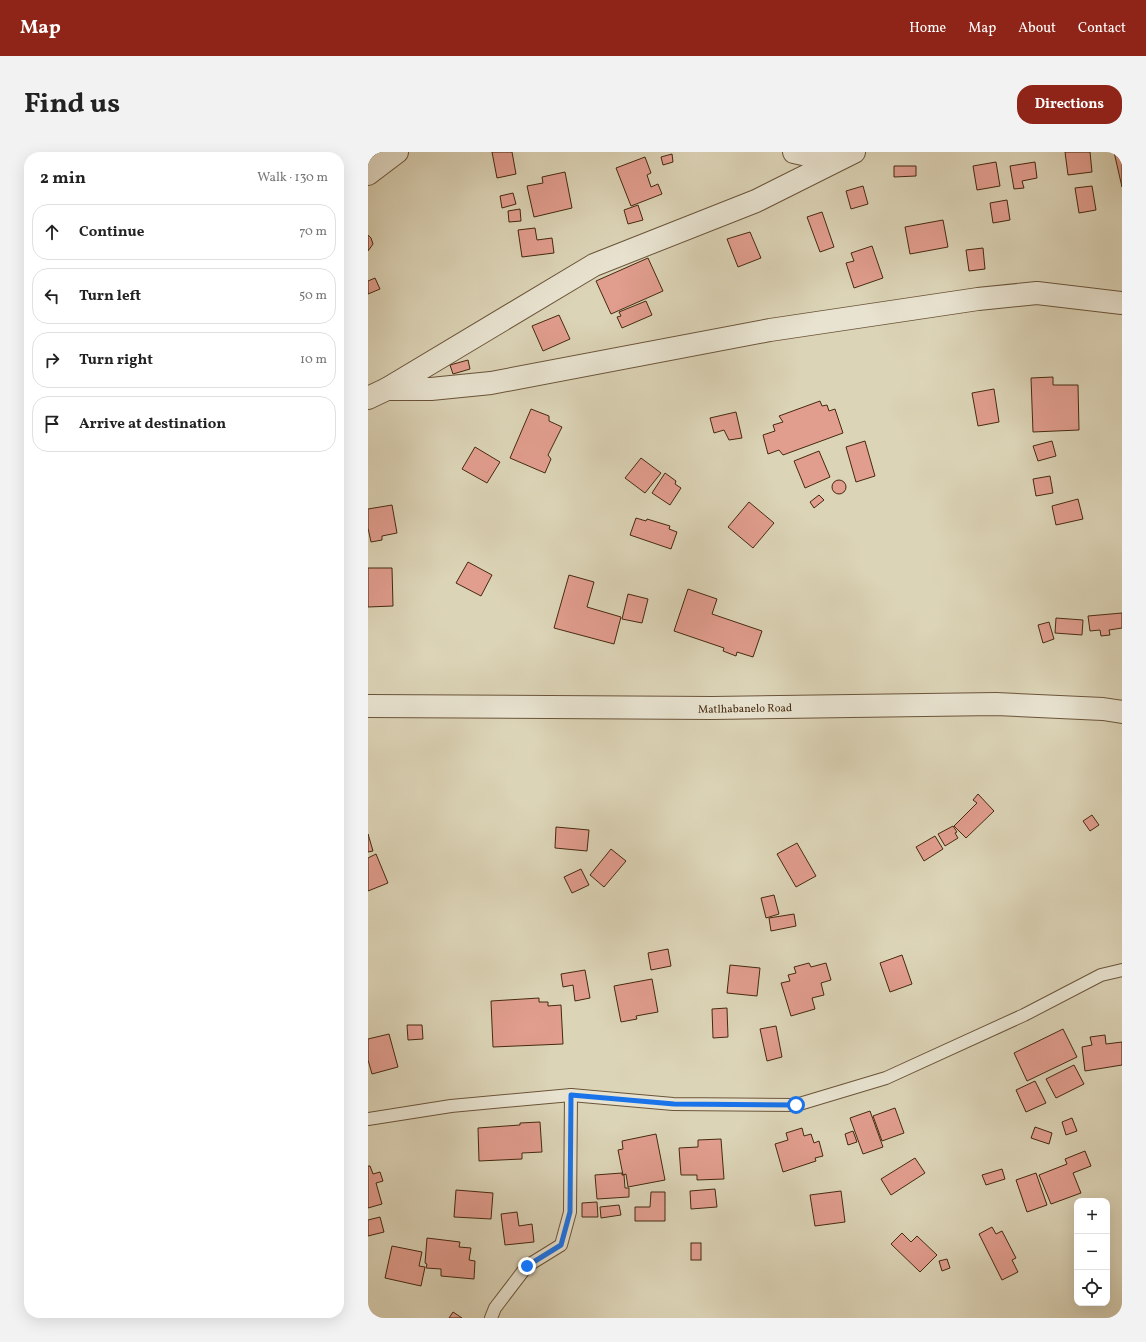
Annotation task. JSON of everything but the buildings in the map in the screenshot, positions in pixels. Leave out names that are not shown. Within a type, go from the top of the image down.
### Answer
[{"type":"street","points":[[368,174],[397,152]]},
{"type":"street","points":[[794,152],[844,156]]},
{"type":"street","points":[[368,398],[594,265],[756,201],[844,156]]},
{"type":"street","points":[[387,388],[431,388],[491,383],[770,330],[978,299],[1037,292],[1122,303]]},
{"type":"street","name":"Matlhabanelo Road","points":[[368,706],[712,708],[996,704],[1103,709],[1122,712]]},
{"type":"lane","points":[[368,1119],[451,1106],[571,1095],[674,1104],[796,1105],[886,1078],[1024,1015],[1101,975],[1122,970]]},
{"type":"lane","points":[[491,1318],[495,1308],[527,1266],[561,1245],[570,1212],[571,1095]]},
{"type":"route","points":[[527,1266],[561,1245],[570,1212],[571,1095],[674,1104],[796,1105]]}]
